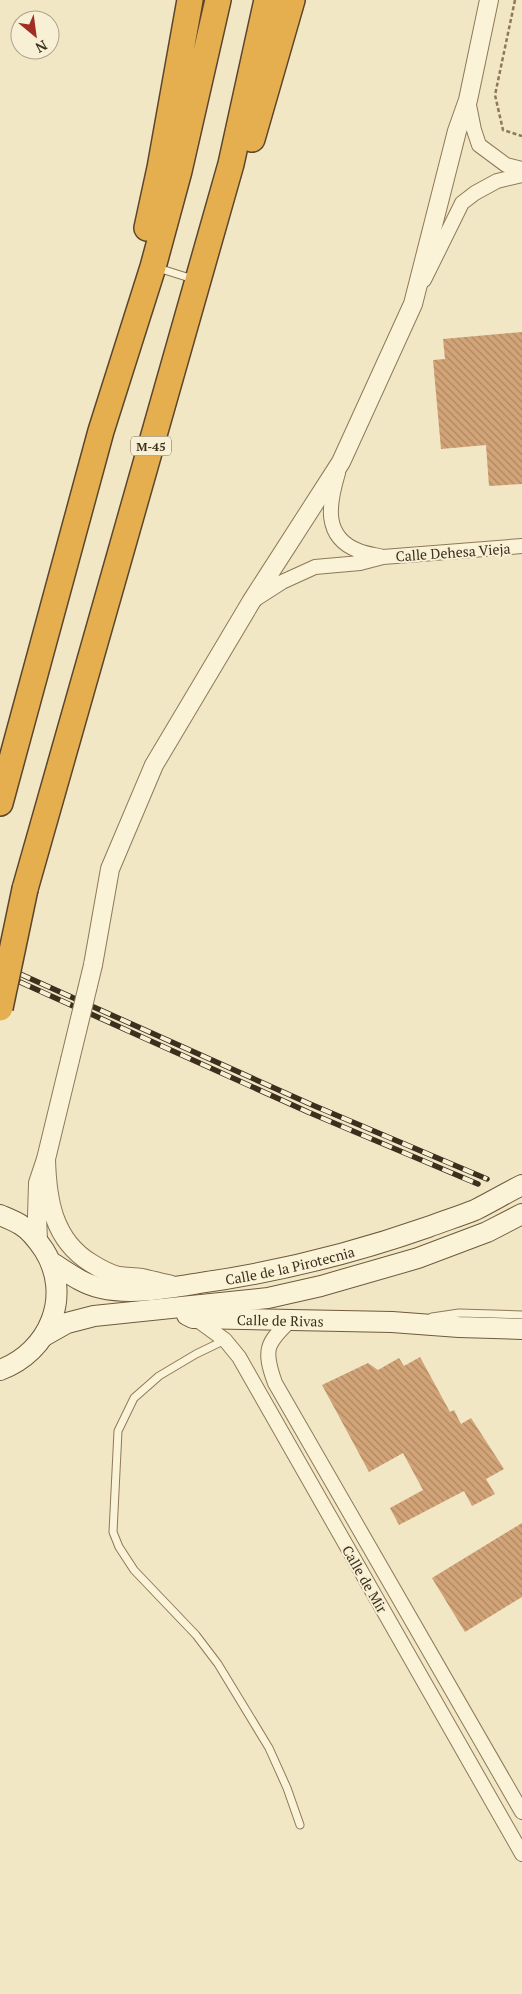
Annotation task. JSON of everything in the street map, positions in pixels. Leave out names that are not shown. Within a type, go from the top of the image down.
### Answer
[{"type":"highway","points":[[101,431],[160,168],[190,0]]},
{"type":"highway","points":[[0,803],[101,431],[153,267],[179,170],[218,0]]},
{"type":"highway","name":"M-45","points":[[0,1008],[25,889],[231,164],[267,0]]},
{"type":"highway","points":[[150,448],[244,170],[292,0]]},
{"type":"main road","name":"Calle de la Pirotecnia","points":[[51,1262],[84,1283],[117,1290],[176,1286],[265,1272],[369,1246],[474,1210],[522,1185]]},
{"type":"main road","name":"Calle de la Pirotecnia","points":[[171,1309],[268,1298],[330,1283],[418,1258],[487,1232],[522,1214]]},
{"type":"main road","points":[[0,1215],[22,1225],[38,1240],[51,1262],[56,1278],[57,1296],[53,1316],[44,1336],[28,1355],[14,1365],[0,1370]]},
{"type":"main road","name":"Calle de Rivas","points":[[44,1336],[67,1323],[94,1316],[171,1309],[193,1318],[392,1322],[522,1329]]},
{"type":"street","points":[[413,304],[457,131],[468,100],[489,0]]},
{"type":"street","points":[[468,100],[478,145],[506,165],[522,169]]},
{"type":"street","points":[[38,1240],[38,1183],[46,1159],[93,965],[110,870],[154,765],[251,602],[341,462],[413,304],[462,204],[475,193],[498,181],[522,175]]},
{"type":"street","name":"Calle Dehesa Vieja","points":[[341,462],[330,500],[330,517],[335,530],[345,543],[359,551],[383,557]]},
{"type":"street","name":"Calle Dehesa Vieja","points":[[251,602],[282,582],[315,567],[360,563],[383,557],[522,546]]},
{"type":"street","points":[[46,1159],[46,1186],[51,1210],[59,1231],[69,1245],[84,1259],[118,1276],[140,1278],[176,1286]]},
{"type":"street","name":"Calle de Mir","points":[[193,1318],[226,1340],[239,1357],[518,1837],[522,1854]]},
{"type":"street","name":"Calle de Mir","points":[[291,1320],[277,1333],[267,1349],[268,1365],[275,1383],[522,1812]]},
{"type":"lane","points":[[153,267],[198,280]]},
{"type":"lane","points":[[392,1322],[459,1313],[522,1315]]},
{"type":"lane","points":[[226,1340],[196,1354],[159,1376],[134,1398],[118,1431],[113,1532],[119,1547],[134,1570],[196,1636],[218,1664],[269,1748],[287,1788],[300,1825]]},
{"type":"path","points":[[515,0],[495,96],[503,130],[522,136]]},
{"type":"building","points":[[522,332],[522,484],[489,486],[486,445],[441,449],[433,360],[445,359],[443,339]]},
{"type":"building","points":[[420,1357],[450,1412],[454,1410],[461,1424],[471,1418],[504,1469],[486,1479],[495,1494],[472,1506],[464,1491],[399,1525],[390,1508],[423,1490],[403,1453],[369,1472],[322,1385],[368,1363],[378,1370],[399,1358],[404,1366]]},
{"type":"building","points":[[522,1523],[522,1597],[465,1632],[432,1578]]},
{"type":"railway","points":[[0,965],[310,1104],[487,1179]]},
{"type":"railway","points":[[0,973],[308,1112],[478,1184]]}]
